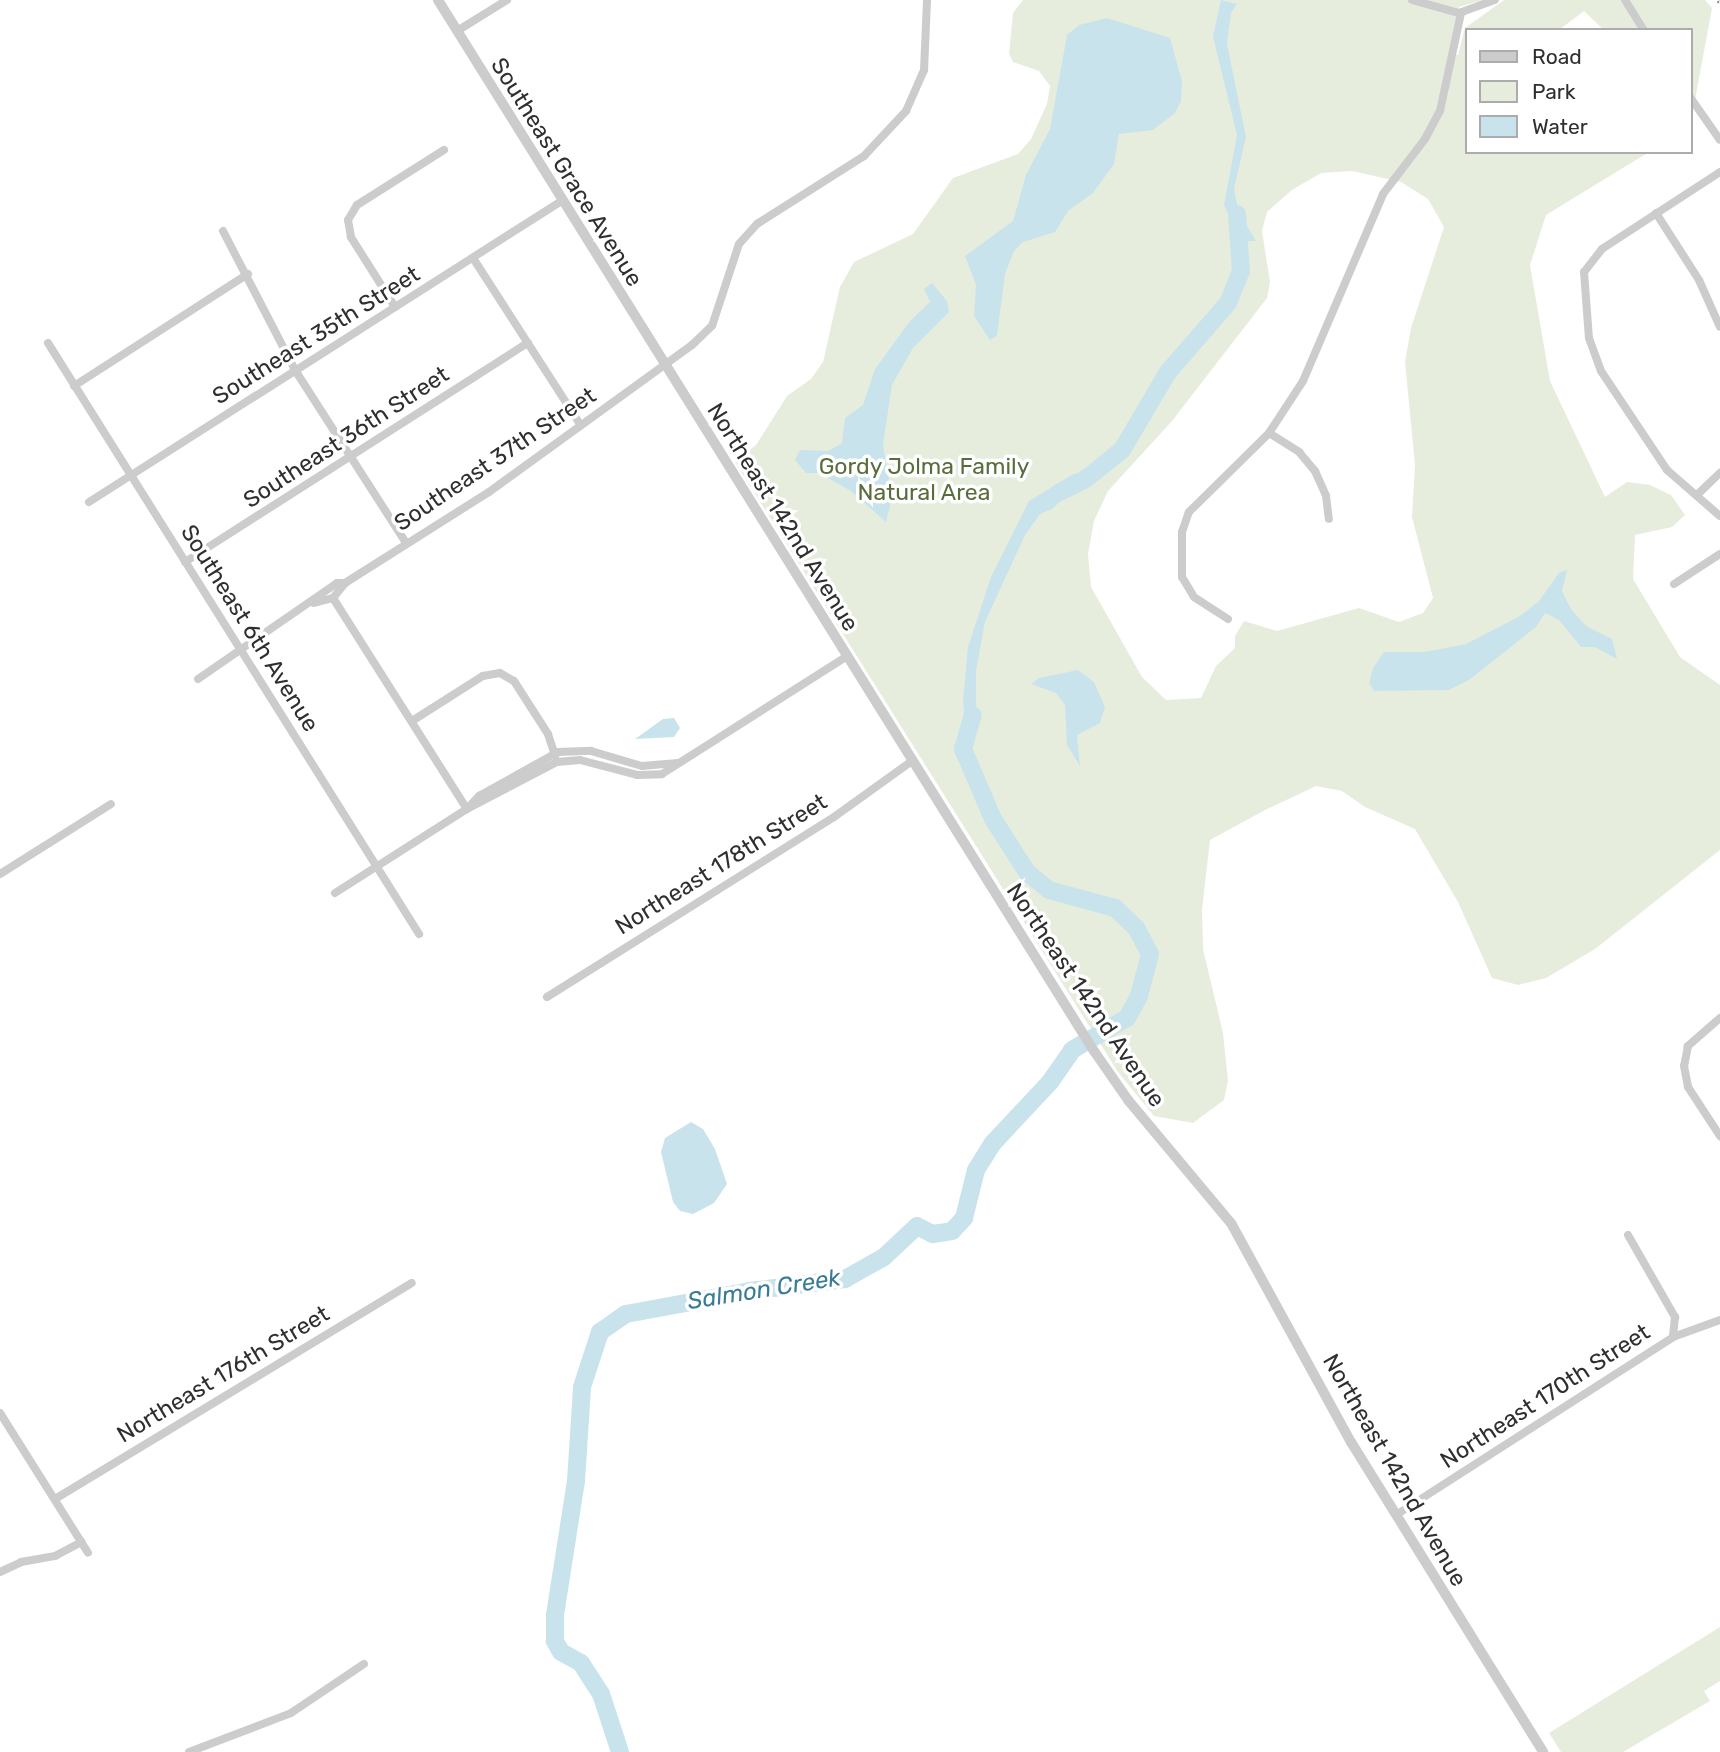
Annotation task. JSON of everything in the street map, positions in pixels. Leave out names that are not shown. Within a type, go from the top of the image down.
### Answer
[{"type":"street","name":"Southeast Grace Avenue","points":[[438,0],[665,363]]},
{"type":"street","points":[[457,31],[507,0]]},
{"type":"street","name":"Southeast 37th Street","points":[[314,603],[333,597],[345,583],[489,492],[712,326],[739,244],[757,225],[864,156],[906,111],[924,70],[927,0]]},
{"type":"street","points":[[1412,0],[1461,13],[1494,0]]},
{"type":"street","points":[[1625,0],[1643,28]]},
{"type":"street","points":[[1228,619],[1194,597],[1182,577],[1182,532],[1189,512],[1269,433],[1303,381],[1383,194],[1425,139],[1440,111],[1461,13]]},
{"type":"street","points":[[1692,100],[1720,140]]},
{"type":"street","points":[[396,307],[351,237],[348,220],[357,205],[444,150]]},
{"type":"street","points":[[1720,172],[1602,248],[1584,272],[1589,338],[1601,371],[1667,470],[1720,516]]},
{"type":"street","name":"Southeast 35th Street","points":[[89,502],[563,200]]},
{"type":"street","points":[[1657,214],[1699,280],[1720,327]]},
{"type":"street","points":[[223,231],[248,274],[295,370],[406,543]]},
{"type":"street","points":[[473,258],[580,424]]},
{"type":"street","points":[[74,386],[248,274]]},
{"type":"street","name":"Southeast 6th Avenue","points":[[48,343],[419,934]]},
{"type":"street","name":"Southeast 36th Street","points":[[186,562],[528,343]]},
{"type":"street","name":"Northeast 142nd Avenue","points":[[665,363],[1094,1051],[1128,1100],[1231,1223],[1351,1442],[1543,1752]]},
{"type":"street","points":[[1269,433],[1299,452],[1315,471],[1326,496],[1329,519]]},
{"type":"street","points":[[1698,495],[1720,473]]},
{"type":"street","points":[[1674,584],[1720,554]]},
{"type":"street","name":"Southeast 37th Street","points":[[198,679],[314,603],[337,583],[345,583]]},
{"type":"street","points":[[333,597],[467,809]]},
{"type":"street","points":[[335,892],[467,809],[479,796],[555,758],[582,749],[642,766],[678,763],[847,656]]},
{"type":"street","points":[[412,721],[483,676],[500,673],[514,681],[548,734],[555,758]]},
{"type":"street","name":"Northeast 178th Street","points":[[547,997],[834,817],[912,761]]},
{"type":"street","points":[[0,874],[111,804]]},
{"type":"street","points":[[1720,1018],[1688,1046],[1684,1066],[1688,1087],[1720,1136]]},
{"type":"street","points":[[1628,1235],[1675,1317],[1673,1337]]},
{"type":"street","name":"Northeast 176th Street","points":[[55,1499],[412,1283]]},
{"type":"street","name":"Northeast 170th Street","points":[[1396,1515],[1673,1337],[1720,1320]]},
{"type":"street","points":[[0,1413],[88,1553]]},
{"type":"street","points":[[0,1572],[21,1562],[55,1556],[81,1542]]},
{"type":"street","points":[[189,1752],[291,1713],[364,1664]]},
{"type":"green space","name":"Gordy Jolma Family Natural Area","points":[[1023,0],[1483,0],[1459,7],[1451,54],[1458,55],[1464,32],[1464,154],[1646,154],[1546,215],[1530,265],[1550,381],[1605,497],[1627,482],[1650,485],[1671,495],[1685,515],[1672,527],[1635,535],[1633,579],[1680,657],[1720,685],[1720,850],[1595,949],[1546,978],[1518,985],[1492,978],[1458,902],[1415,829],[1365,807],[1342,791],[1316,786],[1265,810],[1210,840],[1202,910],[1203,949],[1223,1033],[1228,1081],[1224,1100],[1193,1123],[1154,1116],[1118,1072],[735,462],[756,445],[787,396],[811,379],[823,362],[840,287],[854,262],[913,234],[953,178],[1018,154],[1031,139],[1047,104],[1050,86],[1039,71],[1013,62],[1009,54],[1013,13]],"holes":[[[1352,171],[1401,182],[1428,199],[1444,227],[1411,328],[1405,362],[1415,465],[1412,517],[1433,598],[1423,613],[1399,622],[1359,608],[1277,631],[1244,621],[1235,636],[1235,648],[1216,666],[1201,698],[1166,700],[1142,677],[1091,587],[1088,554],[1094,521],[1108,491],[1172,421],[1267,298],[1270,282],[1262,231],[1267,212],[1292,190],[1321,173]]]},
{"type":"green space","name":"Gordy Jolma Family Natural Area","points":[[1504,0],[1705,0],[1712,8],[1692,116],[1692,28],[1602,28],[1584,11],[1562,28],[1465,28]]},
{"type":"green space","points":[[1720,1627],[1720,1681],[1704,1691],[1710,1701],[1623,1752],[1561,1752],[1549,1733]]},
{"type":"water","points":[[1221,0],[1237,4],[1231,13],[1227,44],[1246,137],[1234,189],[1239,213],[1256,241],[1248,241],[1234,228],[1224,205],[1237,135],[1213,37]]},
{"type":"water","points":[[1107,18],[1170,38],[1182,81],[1181,101],[1175,113],[1153,130],[1119,134],[1114,164],[1093,193],[1068,211],[1055,232],[1023,242],[1014,251],[1005,274],[997,336],[990,340],[974,316],[976,285],[965,256],[1013,221],[1026,175],[1050,129],[1067,35],[1079,25]]},
{"type":"water","points":[[932,283],[947,301],[949,312],[913,348],[892,385],[883,445],[892,498],[886,522],[851,491],[819,473],[806,473],[795,460],[800,450],[828,451],[842,443],[845,418],[863,405],[875,369],[910,321],[930,302],[924,289]]},
{"type":"water","points":[[1075,473],[1080,484],[1052,509],[1040,514],[1025,535],[985,622],[976,671],[976,722],[968,748],[963,700],[968,647],[991,577],[1029,501]]},
{"type":"water","points":[[1567,570],[1562,591],[1571,609],[1586,626],[1612,639],[1617,659],[1595,647],[1581,647],[1559,620],[1545,613],[1536,627],[1469,680],[1449,690],[1374,691],[1369,683],[1373,668],[1384,652],[1425,652],[1466,644],[1520,616],[1539,601],[1559,573]]},
{"type":"water","points":[[1078,670],[1094,682],[1105,707],[1100,723],[1077,735],[1080,766],[1067,745],[1065,705],[1056,693],[1031,684],[1039,678]]},
{"type":"water","points":[[674,718],[680,728],[674,737],[635,739],[663,719]]},
{"type":"water","points":[[691,1122],[703,1129],[715,1149],[727,1184],[714,1203],[693,1214],[680,1211],[673,1202],[661,1152],[665,1138]]},
{"type":"waterway","name":"Salmon Creek","points":[[1060,492],[1087,478],[1122,450],[1168,372],[1228,303],[1241,271],[1237,214]]},
{"type":"waterway","name":"Salmon Creek","points":[[620,1752],[601,1694],[581,1663],[561,1652],[555,1641],[555,1615],[576,1481],[582,1387],[600,1332],[626,1314],[750,1291],[845,1279],[884,1257],[917,1226],[933,1234],[952,1231],[964,1218],[976,1170],[993,1143],[1050,1082],[1072,1050],[1127,1018],[1139,996],[1150,954],[1136,928],[1115,908],[1049,890],[1027,872],[993,819],[963,749],[973,715]]}]
